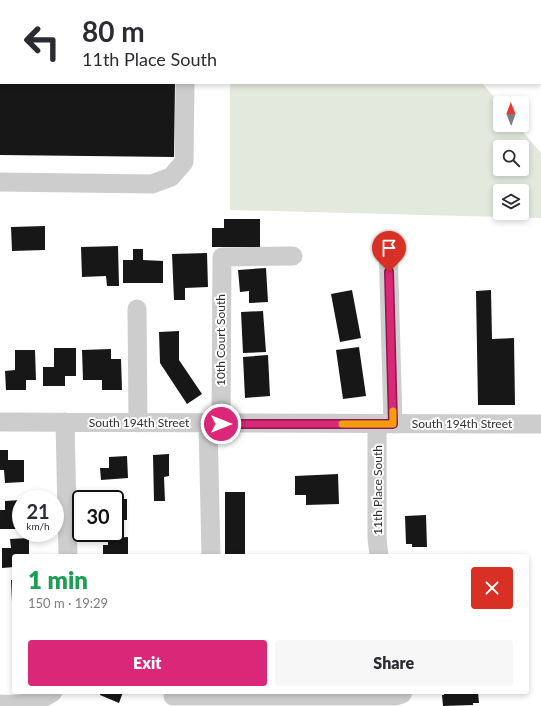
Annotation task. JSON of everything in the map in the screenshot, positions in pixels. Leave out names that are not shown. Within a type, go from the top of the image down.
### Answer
[{"type":"street","points":[[0,182],[152,184],[171,177],[184,162],[185,84]]},
{"type":"street","name":"11th Place South","points":[[379,554],[377,538],[385,424],[388,242]]},
{"type":"street","name":"10th Court South","points":[[210,554],[214,423],[222,256],[294,256]]},
{"type":"street","points":[[137,309],[138,423]]},
{"type":"street","name":"South 194th Street","points":[[0,422],[541,424]]},
{"type":"street","points":[[65,422],[68,554]]},
{"type":"street","points":[[0,704],[34,702],[50,694]]},
{"type":"street","points":[[173,696],[273,701],[396,696],[400,694]]},
{"type":"shaded area","points":[[230,84],[483,84],[493,96],[493,132],[523,132],[541,153],[541,218],[529,218],[529,184],[493,184],[493,217],[230,210]]},
{"type":"building","points":[[0,84],[175,84],[174,157],[0,155]]},
{"type":"building","points":[[224,219],[260,219],[260,247],[212,247],[212,228],[224,228]]},
{"type":"building","points":[[45,226],[45,250],[12,251],[11,227]]},
{"type":"building","points":[[118,246],[119,286],[107,286],[106,276],[82,277],[81,247]]},
{"type":"building","points":[[133,249],[143,249],[143,260],[163,261],[163,283],[123,283],[123,260],[133,260]]},
{"type":"building","points":[[207,253],[208,287],[185,288],[185,300],[174,300],[172,254]]},
{"type":"building","points":[[266,268],[268,302],[249,303],[249,291],[240,292],[238,270]]},
{"type":"building","points":[[352,290],[361,338],[340,342],[331,294]]},
{"type":"building","points":[[491,290],[492,339],[514,338],[515,405],[478,405],[476,291]]},
{"type":"building","points":[[263,311],[266,352],[243,353],[241,312]]},
{"type":"building","points":[[179,331],[179,360],[202,394],[187,404],[160,363],[159,332]]},
{"type":"building","points":[[359,347],[366,396],[343,399],[336,350]]},
{"type":"building","points":[[54,348],[76,348],[76,376],[65,376],[65,386],[43,386],[43,367],[54,367]]},
{"type":"building","points":[[111,349],[111,359],[121,359],[122,390],[102,390],[102,380],[83,380],[82,350]]},
{"type":"building","points":[[15,350],[35,350],[36,380],[26,380],[26,390],[6,390],[5,371],[15,370]]},
{"type":"building","points":[[268,355],[270,396],[245,398],[243,357]]},
{"type":"building","points":[[0,450],[8,450],[8,460],[24,460],[24,482],[5,483],[4,470],[0,470]]},
{"type":"building","points":[[169,454],[169,476],[164,477],[165,501],[154,501],[153,455]]},
{"type":"building","points":[[127,456],[128,478],[101,480],[100,468],[109,468],[109,457]]},
{"type":"building","points":[[338,474],[339,504],[306,505],[306,495],[295,495],[295,476]]},
{"type":"building","points":[[225,492],[245,492],[245,554],[225,554]]},
{"type":"building","points":[[124,499],[127,499],[127,520],[124,520]]},
{"type":"building","points":[[5,501],[12,501],[12,529],[0,529],[0,510],[5,510]]},
{"type":"building","points":[[426,515],[427,547],[412,547],[412,544],[406,544],[405,516]]},
{"type":"building","points":[[124,537],[128,537],[128,554],[103,554],[103,545],[108,545],[108,542],[124,542]]},
{"type":"building","points":[[10,539],[12,539],[12,542],[29,542],[29,554],[12,554],[12,567],[2,568],[2,548],[11,548]]},
{"type":"building","points":[[11,580],[12,580],[12,602]]},
{"type":"building","points":[[100,694],[122,694],[119,703]]},
{"type":"building","points":[[478,694],[479,703],[473,703],[473,705],[443,706],[442,695]]},
{"type":"slow traffic","points":[[342,424],[393,424],[393,411]]},
{"type":"route","points":[[221,424],[393,424],[389,272]]}]
